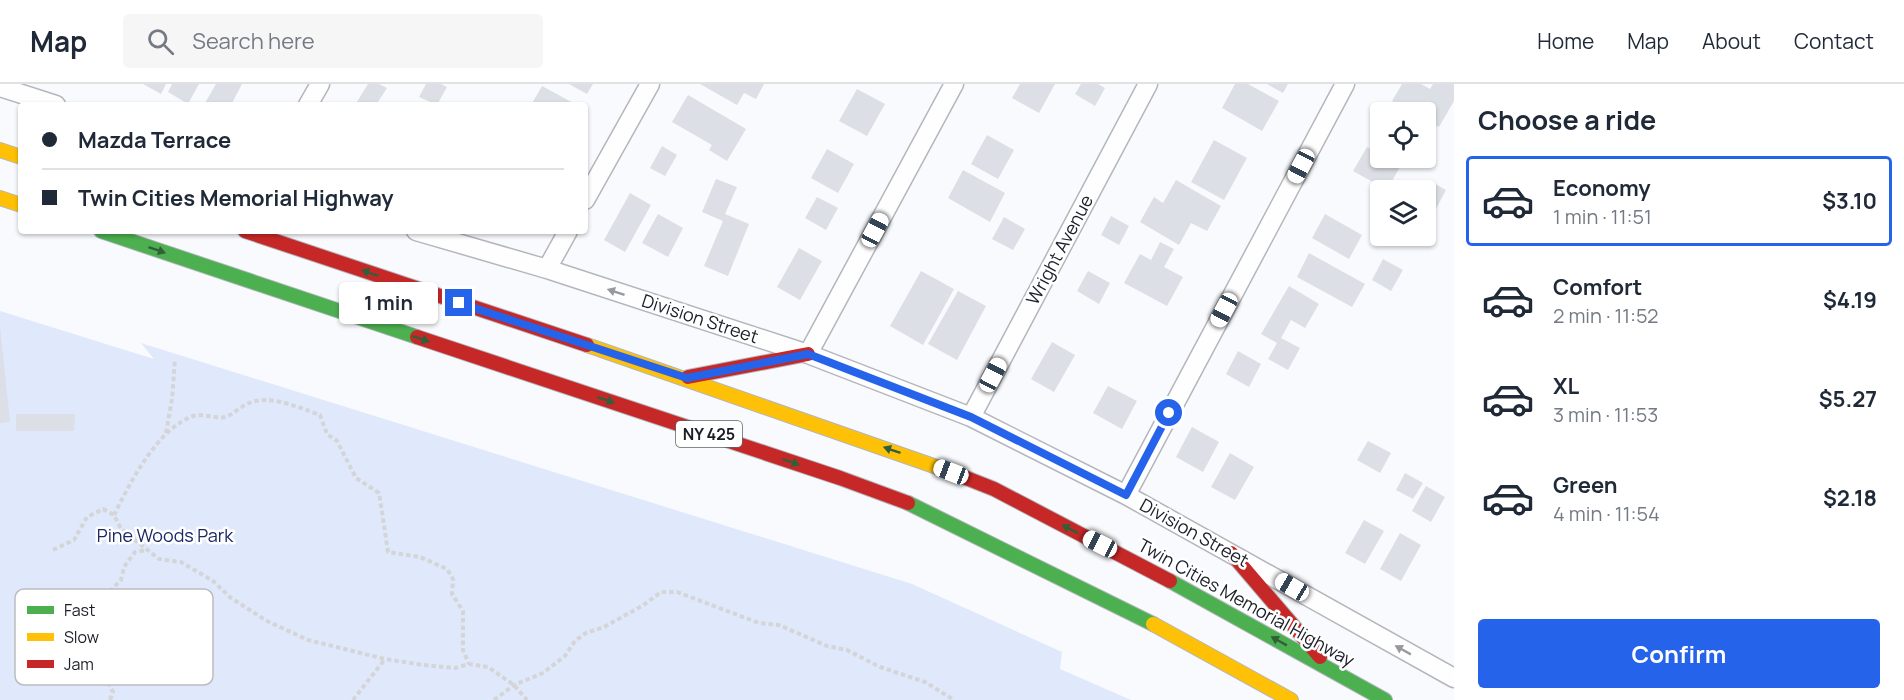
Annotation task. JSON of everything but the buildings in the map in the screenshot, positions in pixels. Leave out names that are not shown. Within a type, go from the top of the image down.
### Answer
[{"type":"main road","points":[[0,150],[18,156]]},
{"type":"main road","points":[[0,198],[18,203]]},
{"type":"main road","name":"NY 425","points":[[110,234],[919,507],[1123,607],[1291,700]]},
{"type":"main road","name":"Twin Cities Memorial Highway","points":[[254,234],[687,378],[907,455],[994,489],[1163,577],[1385,700]]},
{"type":"main road","points":[[687,378],[808,354]]},
{"type":"main road","points":[[1231,553],[1331,669]]},
{"type":"street","points":[[310,102],[320,84]]},
{"type":"street","points":[[588,195],[650,84]]},
{"type":"street","points":[[808,354],[954,84]]},
{"type":"street","name":"Wright Avenue","points":[[971,417],[1148,84]]},
{"type":"street","points":[[1126,495],[1345,84]]},
{"type":"street","points":[[0,85],[48,102]]},
{"type":"street","name":"Division Street","points":[[426,234],[547,269],[808,354],[971,417],[1126,495],[1454,678]]},
{"type":"street","points":[[547,269],[566,234]]},
{"type":"path","points":[[166,434],[175,359]]},
{"type":"path","points":[[114,515],[137,469],[166,434],[194,416],[226,417],[250,402],[261,400],[288,404],[320,415],[327,434],[337,441],[356,478],[379,493],[388,552],[420,557],[447,569],[453,579],[452,594],[463,611],[463,650],[469,664]]},
{"type":"path","points":[[53,550],[74,540],[87,517],[103,509],[114,515],[121,529],[159,559],[181,562],[213,581],[231,598],[267,621],[308,640],[384,659],[455,668],[469,664],[488,667],[514,685],[527,700]]},
{"type":"path","points":[[112,589],[121,580],[124,567],[135,552],[148,550]]},
{"type":"path","points":[[494,700],[514,685],[543,673],[565,656],[575,640],[642,606],[661,592],[677,592],[759,622],[779,625],[827,646],[847,650],[880,667],[925,682],[954,700]]},
{"type":"path","points":[[353,700],[384,659]]},
{"type":"path","points":[[110,685],[113,692],[110,700]]},
{"type":"green space","name":"Pine Woods Park","points":[[0,311],[154,359],[141,343],[912,584],[1062,652],[1060,669],[1131,700],[0,700]]},
{"type":"traffic: fast","points":[[110,234],[417,337]]},
{"type":"traffic: fast","points":[[908,503],[1153,624]]},
{"type":"traffic: fast","points":[[1170,581],[1385,700]]},
{"type":"traffic: slow","points":[[0,150],[18,156]]},
{"type":"traffic: slow","points":[[0,198],[18,204]]},
{"type":"traffic: slow","points":[[587,345],[951,472]]},
{"type":"traffic: slow","points":[[1153,624],[1291,700]]},
{"type":"traffic: jam","points":[[254,234],[587,345]]},
{"type":"traffic: jam","points":[[417,337],[840,478],[908,503]]},
{"type":"traffic: jam","points":[[688,377],[808,354]]},
{"type":"traffic: jam","points":[[951,472],[994,489],[1170,581]]},
{"type":"traffic: jam","points":[[1231,553],[1320,657]]},
{"type":"route","points":[[459,303],[687,378],[808,354],[971,417],[1126,495],[1169,413]]}]
